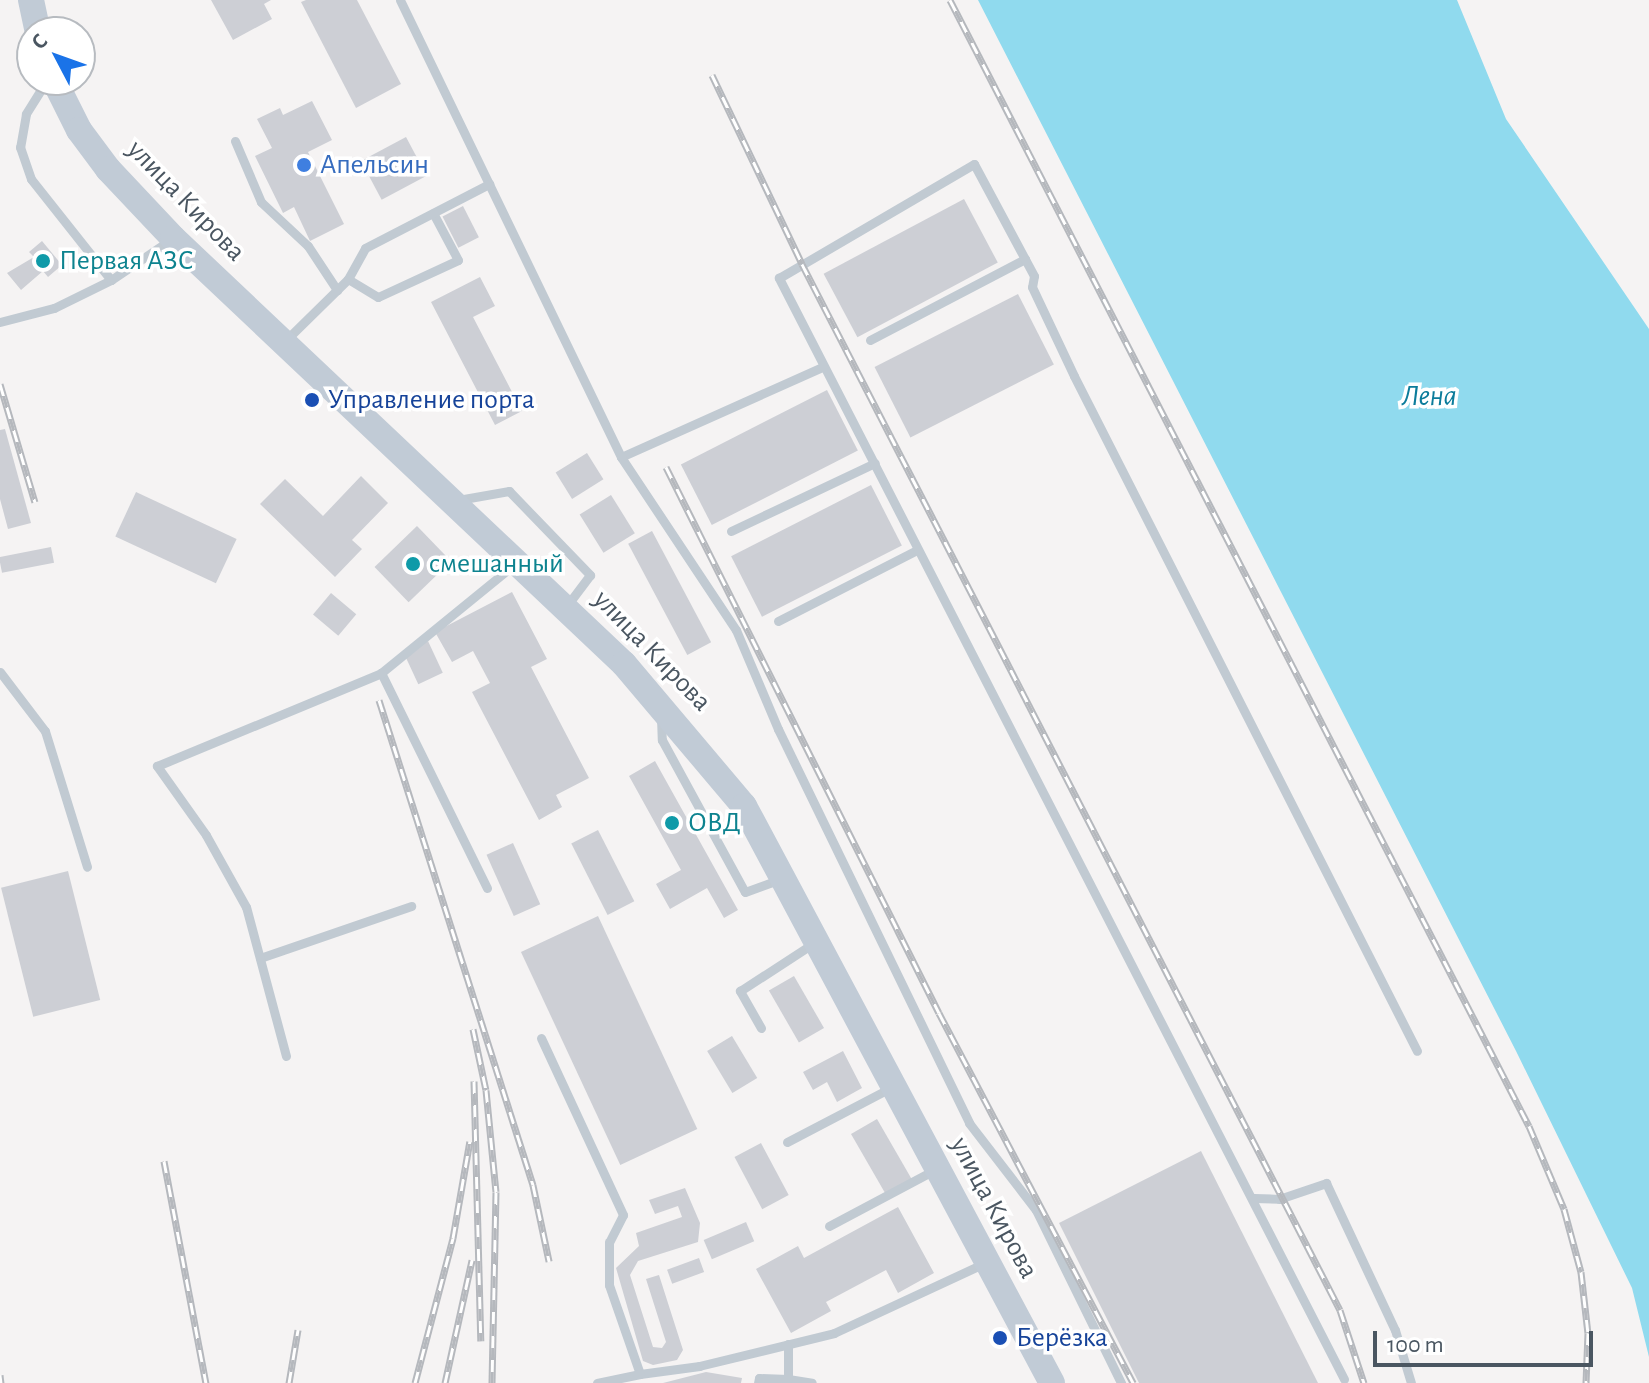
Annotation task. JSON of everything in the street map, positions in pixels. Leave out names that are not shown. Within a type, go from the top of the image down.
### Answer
[{"type":"main road","name":"улица Кирова","points":[[62,96],[79,130],[108,169],[173,238],[566,607],[661,705],[744,806],[1052,1383]]},
{"type":"lane","points":[[400,0],[621,457],[736,630],[778,729],[969,1123],[1036,1210],[1121,1383]]},
{"type":"lane","points":[[37,96],[26,114],[24,158],[31,179],[111,280]]},
{"type":"lane","points":[[235,141],[261,202],[308,246],[337,290]]},
{"type":"lane","points":[[1344,1379],[1254,1198],[779,278],[974,164],[1034,276],[1032,287],[1074,376],[1417,1051]]},
{"type":"lane","points":[[283,343],[348,279],[365,248],[489,184]]},
{"type":"lane","points":[[348,279],[378,297],[458,260],[433,213]]},
{"type":"lane","points":[[0,322],[54,308],[111,280],[173,238]]},
{"type":"lane","points":[[870,340],[1025,259]]},
{"type":"lane","points":[[621,457],[824,366]]},
{"type":"lane","points":[[731,531],[875,463]]},
{"type":"lane","points":[[454,500],[509,491],[590,575],[566,607]]},
{"type":"lane","points":[[778,621],[917,550]]},
{"type":"lane","points":[[286,1056],[246,907],[206,835],[157,766],[381,673],[518,561]]},
{"type":"lane","points":[[0,672],[45,731],[87,867]]},
{"type":"lane","points":[[381,673],[487,888]]},
{"type":"lane","points":[[661,705],[662,740],[745,892],[784,878]]},
{"type":"lane","points":[[260,958],[411,906]]},
{"type":"lane","points":[[761,1028],[740,991],[817,941]]},
{"type":"lane","points":[[541,1038],[623,1215],[609,1242],[609,1285],[640,1374]]},
{"type":"lane","points":[[787,1142],[892,1087]]},
{"type":"lane","points":[[829,1226],[936,1169]]},
{"type":"lane","points":[[1254,1198],[1279,1199],[1326,1183],[1395,1330],[1411,1383]]},
{"type":"lane","points":[[597,1383],[834,1333],[987,1262]]},
{"type":"lane","points":[[788,1344],[788,1379]]},
{"type":"lane","points":[[758,1383],[759,1378],[812,1383]]},
{"type":"water","name":"Лена","points":[[978,0],[1457,0],[1506,119],[1649,329],[1649,1357],[1632,1288],[1516,1051]]},
{"type":"building","points":[[211,0],[271,0],[264,4],[272,19],[233,40]]},
{"type":"building","points":[[357,0],[401,84],[356,108],[301,2]]},
{"type":"building","points":[[312,101],[332,140],[308,152],[344,224],[310,241],[294,207],[283,213],[255,156],[272,148],[257,119],[280,108],[283,115]]},
{"type":"building","points":[[406,137],[427,176],[382,200],[361,161]]},
{"type":"building","points":[[964,199],[998,263],[857,337],[824,274]]},
{"type":"building","points":[[463,206],[479,237],[458,248],[443,216]]},
{"type":"building","name":"Первая АЗС","points":[[42,241],[62,265],[48,277],[43,271],[21,290],[7,273],[34,257],[29,252]]},
{"type":"building","points":[[480,277],[495,306],[473,317],[522,411],[495,425],[431,302]]},
{"type":"building","points":[[1018,294],[1054,364],[910,437],[875,367]]},
{"type":"building","points":[[827,390],[858,451],[712,525],[681,464]]},
{"type":"building","points":[[5,429],[31,523],[8,529],[0,499],[0,430]]},
{"type":"building","points":[[587,453],[603,479],[572,499],[556,473]]},
{"type":"building","points":[[361,476],[388,503],[352,540],[362,549],[335,577],[260,504],[285,479],[323,516]]},
{"type":"building","points":[[871,485],[902,546],[762,617],[731,556]]},
{"type":"building","points":[[136,492],[237,539],[216,583],[115,536]]},
{"type":"building","points":[[611,495],[635,533],[603,553],[580,515]]},
{"type":"building","name":"смешанный","points":[[417,526],[451,561],[409,602],[375,567]]},
{"type":"building","points":[[652,531],[711,642],[687,655],[628,544]]},
{"type":"building","points":[[51,547],[54,563],[2,573],[0,557]]},
{"type":"building","points":[[512,592],[547,659],[531,667],[589,778],[556,795],[562,807],[539,820],[472,692],[490,683],[473,651],[452,662],[435,632]]},
{"type":"building","points":[[331,593],[356,614],[338,636],[313,614]]},
{"type":"building","points":[[428,641],[443,673],[418,684],[404,652]]},
{"type":"building","name":"ОВД","points":[[655,761],[738,910],[724,918],[707,888],[670,909],[656,884],[681,870],[629,776]]},
{"type":"building","points":[[598,830],[634,901],[608,915],[571,844]]},
{"type":"building","points":[[513,843],[540,904],[514,916],[487,855]]},
{"type":"building","points":[[68,871],[100,1000],[33,1017],[1,888]]},
{"type":"building","points":[[598,916],[697,1129],[620,1165],[521,952]]},
{"type":"building","points":[[794,976],[824,1028],[799,1042],[769,991]]},
{"type":"building","points":[[732,1036],[757,1078],[732,1093],[707,1051]]},
{"type":"building","points":[[843,1051],[862,1088],[837,1102],[827,1082],[813,1090],[803,1072]]},
{"type":"building","points":[[877,1119],[914,1184],[889,1199],[851,1134]]},
{"type":"building","points":[[761,1143],[789,1195],[762,1209],[735,1157]]},
{"type":"building","points":[[1201,1151],[1318,1383],[1139,1383],[1059,1223]]},
{"type":"building","points":[[685,1188],[700,1223],[698,1242],[638,1261],[630,1275],[653,1347],[662,1348],[666,1342],[646,1279],[659,1275],[683,1350],[677,1360],[653,1365],[643,1361],[616,1268],[639,1246],[636,1233],[682,1217],[678,1206],[655,1214],[649,1200]]},
{"type":"building","points":[[898,1207],[934,1273],[898,1293],[886,1270],[826,1302],[831,1311],[791,1333],[756,1269],[798,1246],[804,1258]]},
{"type":"building","points":[[746,1222],[754,1241],[712,1259],[704,1240]]},
{"type":"building","points":[[699,1258],[704,1272],[672,1284],[667,1270]]},
{"type":"building","points":[[706,1372],[742,1378],[741,1383],[663,1383]]},
{"type":"railway","points":[[950,0],[1529,1126],[1564,1209],[1581,1272],[1588,1333],[1586,1383]]},
{"type":"railway","points":[[712,75],[802,264],[1340,1310],[1364,1383]]},
{"type":"railway","points":[[0,384],[35,502]]},
{"type":"railway","points":[[666,467],[939,1013],[1133,1383]]},
{"type":"railway","points":[[379,700],[533,1185],[549,1261]]},
{"type":"railway","points":[[473,1029],[486,1090],[496,1192],[492,1383]]},
{"type":"railway","points":[[474,1081],[481,1341]]},
{"type":"railway","points":[[415,1383],[453,1238],[470,1141]]},
{"type":"railway","points":[[164,1161],[206,1383]]},
{"type":"railway","points":[[445,1383],[472,1260]]},
{"type":"railway","points":[[289,1383],[298,1330]]},
{"type":"railway","points":[[0,1375],[1,1383]]},
{"type":"place","name":"Апельсин","points":[[304,165]]},
{"type":"place","name":"Первая АЗС","points":[[43,261]]},
{"type":"place","name":"Управление порта","points":[[312,400]]},
{"type":"place","name":"смешанный","points":[[413,564]]},
{"type":"place","name":"ОВД","points":[[672,823]]},
{"type":"place","name":"Берёзка","points":[[1000,1338]]}]
